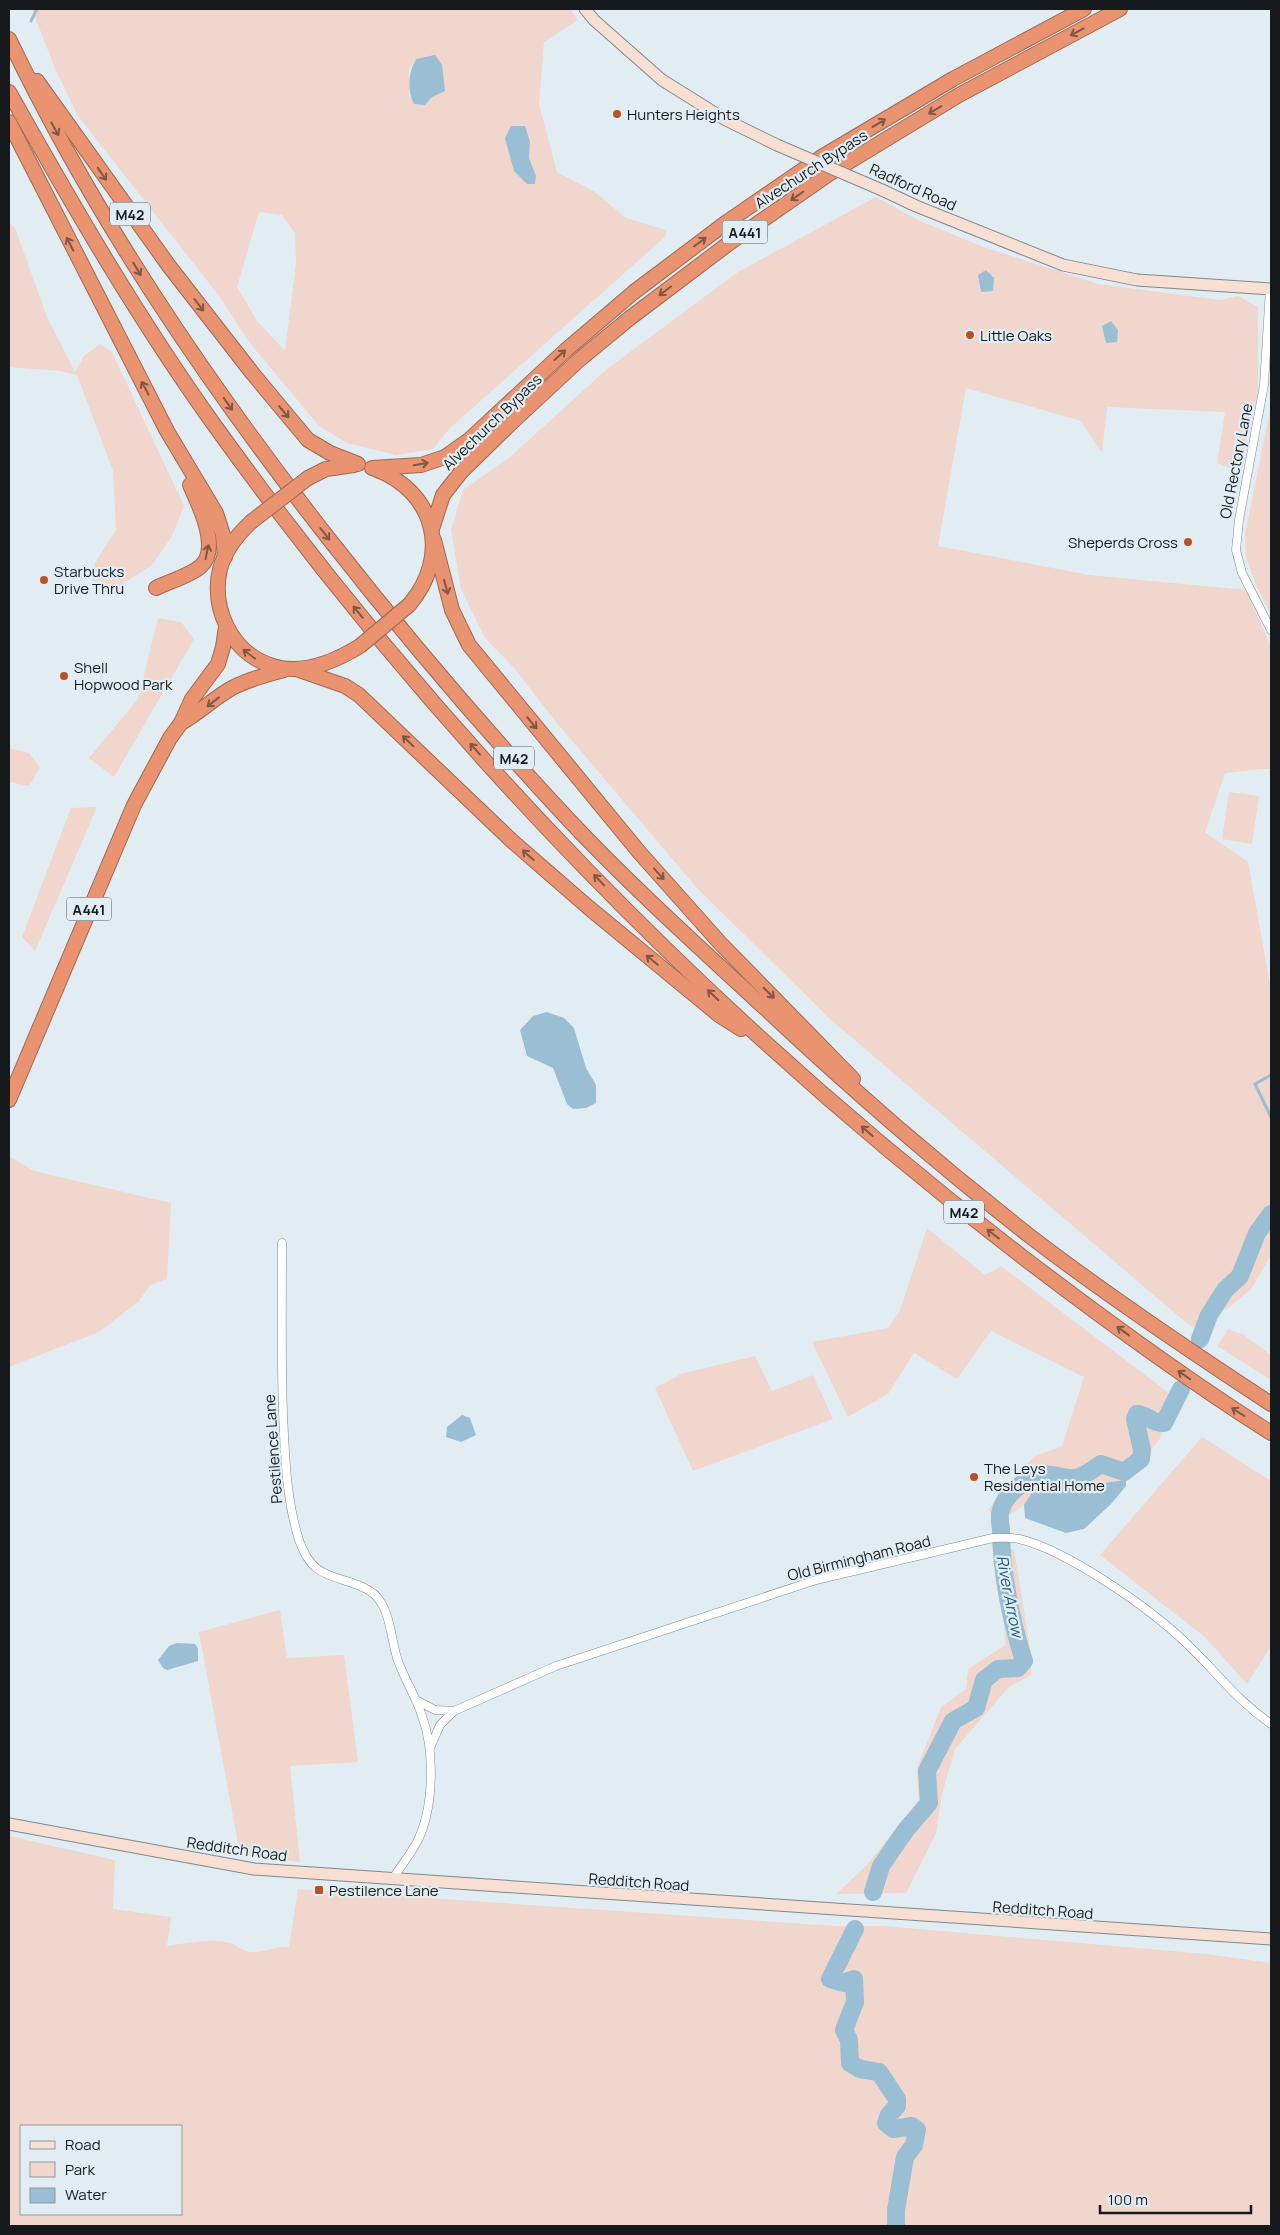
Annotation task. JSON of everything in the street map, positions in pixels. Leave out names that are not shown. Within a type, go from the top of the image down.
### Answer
[{"type":"highway","name":"Alvechurch Bypass","points":[[372,468],[421,465],[445,457],[468,440],[558,356],[634,292],[728,222],[820,158],[953,79],[1084,9]]},
{"type":"highway","name":"Alvechurch Bypass","points":[[292,668],[323,664],[360,646],[409,605],[417,596],[428,574],[434,551],[433,534],[443,495],[461,472],[509,425],[580,359],[630,318],[728,244],[829,174],[959,96],[1120,9]]},
{"type":"highway","name":"M42","points":[[11,44],[169,266],[253,374],[308,440],[330,453],[358,464]]},
{"type":"highway","name":"M42","points":[[11,44],[86,185],[143,278],[265,457],[370,591],[569,820],[669,920],[823,1063],[956,1177],[1035,1240],[1175,1340],[1271,1404]]},
{"type":"highway","name":"M42","points":[[9,92],[101,254],[214,424],[316,559],[411,677],[503,780],[614,897],[716,998],[775,1052],[940,1194],[1062,1287],[1163,1360],[1271,1433]]},
{"type":"highway","points":[[9,122],[167,431],[205,519],[209,541],[207,556],[203,565],[156,588]]},
{"type":"highway","points":[[167,431],[216,513],[225,557]]},
{"type":"highway","points":[[292,668],[270,666],[254,658],[242,648],[226,627],[220,608],[218,589],[220,570],[232,543],[251,522],[308,478],[326,469],[340,465],[358,464],[389,474],[403,483],[417,498],[433,534]]},
{"type":"highway","name":"M42","points":[[433,534],[452,610],[469,645],[639,852],[720,943],[835,1059],[887,1119]]},
{"type":"highway","name":"A441","points":[[9,1100],[134,805],[170,738],[182,723],[192,699],[218,664],[224,647],[226,627]]},
{"type":"highway","name":"M42","points":[[292,668],[345,686],[359,695],[512,841],[588,907],[719,1015],[775,1052]]},
{"type":"highway","name":"A441","points":[[182,723],[201,712],[231,689],[253,678],[292,668]]},
{"type":"main road","name":"Radford Road","points":[[585,9],[594,20],[662,80],[726,120],[777,145],[916,206],[1063,264],[1137,280],[1270,289]]},
{"type":"main road","name":"Redditch Road","points":[[9,1824],[254,1869],[1271,1939]]},
{"type":"street","name":"Old Rectory Lane","points":[[1270,289],[1264,385],[1239,520],[1236,550],[1242,573],[1271,630]]},
{"type":"street","name":"Pestilence Lane","points":[[282,1243],[281,1363],[284,1434],[287,1482],[299,1538],[309,1563],[316,1570],[368,1590],[378,1597],[388,1621],[398,1661],[426,1726],[430,1748]]},
{"type":"street","name":"Old Birmingham Road","points":[[430,1748],[440,1724],[454,1711],[556,1666],[816,1580],[993,1538],[1007,1537],[1029,1542],[1074,1562],[1142,1608],[1186,1643],[1234,1694],[1271,1724]]},
{"type":"street","points":[[416,1700],[435,1710],[454,1711]]},
{"type":"street","points":[[392,1880],[417,1842],[424,1825],[429,1787],[430,1748]]},
{"type":"green space","points":[[32,9],[570,9],[578,20],[544,42],[539,104],[557,172],[595,192],[626,218],[666,230],[665,237],[450,428],[433,449],[396,455],[347,443],[319,426],[249,342],[220,297],[78,116],[56,71]],"holes":[[[416,59],[445,91],[432,97],[425,105],[409,96],[409,69]],[[511,126],[530,142],[529,158],[536,176],[535,184]],[[259,212],[282,215],[295,233],[296,264],[285,351],[257,321],[237,287]]]},
{"type":"green space","points":[[876,197],[918,220],[981,246],[1098,284],[1221,300],[1238,296],[1258,307],[1258,393],[1241,468],[1230,468],[1217,463],[1225,412],[1107,407],[1102,453],[1081,421],[966,388],[938,546],[1089,575],[1246,590],[1271,647],[1271,769],[1225,773],[1205,832],[1248,862],[1271,990],[1271,1255],[1252,1288],[1231,1306],[1220,1312],[1206,1334],[1189,1325],[831,1020],[697,888],[556,722],[515,669],[485,638],[461,589],[451,530],[463,490],[510,457],[607,369],[738,272]]},
{"type":"green space","points":[[9,223],[15,228],[47,317],[75,372],[84,356],[100,344],[112,352],[184,506],[172,536],[152,565],[110,592],[92,587],[95,563],[116,530],[113,471],[77,375],[59,371],[9,367]]},
{"type":"green space","points":[[1271,406],[1271,615],[1256,585],[1246,557],[1245,534]]},
{"type":"green space","points":[[158,618],[181,622],[194,639],[114,777],[89,758],[138,699]]},
{"type":"green space","points":[[9,748],[29,753],[40,768],[29,786],[9,782]]},
{"type":"green space","points":[[1229,792],[1259,796],[1252,844],[1222,839]]},
{"type":"green space","points":[[97,807],[35,951],[22,937],[71,808]]},
{"type":"green space","points":[[9,1156],[34,1171],[171,1203],[167,1279],[150,1285],[139,1301],[99,1332],[9,1367]]},
{"type":"green space","points":[[927,1228],[985,1275],[1001,1266],[1177,1399],[1159,1440],[1126,1480],[1045,1490],[1014,1512],[993,1522],[989,1509],[1017,1474],[1035,1456],[1062,1446],[1084,1377],[991,1331],[957,1379],[914,1353],[888,1394],[848,1417],[812,1342],[888,1328],[900,1310]]},
{"type":"green space","points":[[1228,1329],[1244,1335],[1271,1355],[1271,1380],[1217,1346]]},
{"type":"green space","points":[[755,1356],[772,1391],[813,1375],[833,1419],[693,1471],[655,1388],[681,1374]]},
{"type":"green space","points":[[1202,1437],[1271,1481],[1271,1646],[1247,1684],[1205,1637],[1100,1555]]},
{"type":"green space","points":[[1014,1549],[1031,1654],[1031,1675],[1009,1687],[955,1749],[942,1794],[936,1833],[906,1893],[836,1894],[866,1866],[919,1800],[917,1768],[941,1707],[966,1689],[968,1669],[1006,1645],[996,1550]]},
{"type":"green space","points":[[280,1610],[287,1658],[344,1655],[358,1762],[290,1766],[300,1862],[240,1855],[199,1632]]},
{"type":"green space","points":[[9,1836],[115,1860],[113,1909],[171,1917],[167,1946],[219,1941],[251,1952],[289,1947],[298,1889],[836,1926],[884,1926],[1206,1954],[1271,1963],[1271,2226],[9,2226]]},
{"type":"water","points":[[435,55],[442,65],[445,91],[432,97],[425,105],[414,104],[409,87],[413,64],[416,59]]},
{"type":"water","points":[[511,126],[525,126],[530,142],[529,158],[536,176],[535,184],[527,184],[514,171],[505,138]]},
{"type":"water","points":[[986,270],[994,278],[993,291],[981,292],[978,275]]},
{"type":"water","points":[[1111,321],[1118,330],[1117,342],[1106,343],[1102,326]]},
{"type":"water","points":[[547,1012],[564,1018],[574,1028],[586,1068],[596,1085],[596,1103],[586,1108],[573,1109],[567,1104],[553,1068],[527,1056],[520,1030],[533,1016]]},
{"type":"water","points":[[462,1415],[470,1418],[476,1435],[461,1442],[446,1437],[447,1427]]},
{"type":"water","points":[[1126,1480],[1126,1486],[1111,1504],[1084,1529],[1066,1533],[1025,1518],[1024,1505],[1037,1485],[1053,1483],[1072,1487]]},
{"type":"water","points":[[177,1643],[195,1644],[198,1649],[198,1661],[167,1670],[163,1668],[158,1660],[169,1646]]},
{"type":"waterway","points":[[31,21],[37,9]]},
{"type":"waterway","points":[[1271,1075],[1255,1084],[1271,1117]]},
{"type":"waterway","name":"River Arrow","points":[[1200,1339],[1209,1315],[1225,1290],[1240,1276],[1257,1233],[1271,1214]]},
{"type":"waterway","name":"River Arrow","points":[[873,1892],[881,1866],[905,1831],[929,1803],[927,1771],[953,1721],[976,1708],[984,1680],[998,1669],[1018,1668],[1024,1661],[1011,1613],[1003,1562],[1000,1512],[1006,1499],[1020,1485],[1036,1476],[1051,1475],[1074,1478],[1085,1474],[1101,1464],[1124,1472],[1141,1459],[1142,1450],[1135,1419],[1137,1414],[1164,1423],[1181,1389]]},
{"type":"waterway","name":"River Arrow","points":[[855,1929],[830,1979],[843,1983],[854,1979],[855,2002],[844,2030],[849,2040],[850,2063],[860,2069],[879,2072],[897,2099],[897,2106],[889,2115],[886,2123],[893,2129],[912,2126],[917,2130],[914,2145],[905,2157],[896,2210],[896,2226]]},
{"type":"place","name":"Hunters Heights","points":[[617,114]]},
{"type":"place","name":"Little Oaks","points":[[970,335]]},
{"type":"place","name":"Sheperds Cross","points":[[1188,542]]},
{"type":"place","name":"Starbucks Drive Thru","points":[[44,580]]},
{"type":"place","name":"Shell Hopwood Park","points":[[64,676]]},
{"type":"place","name":"The Leys Residential Home","points":[[974,1477]]},
{"type":"place","name":"Pestilence Lane","points":[[319,1890]]}]
